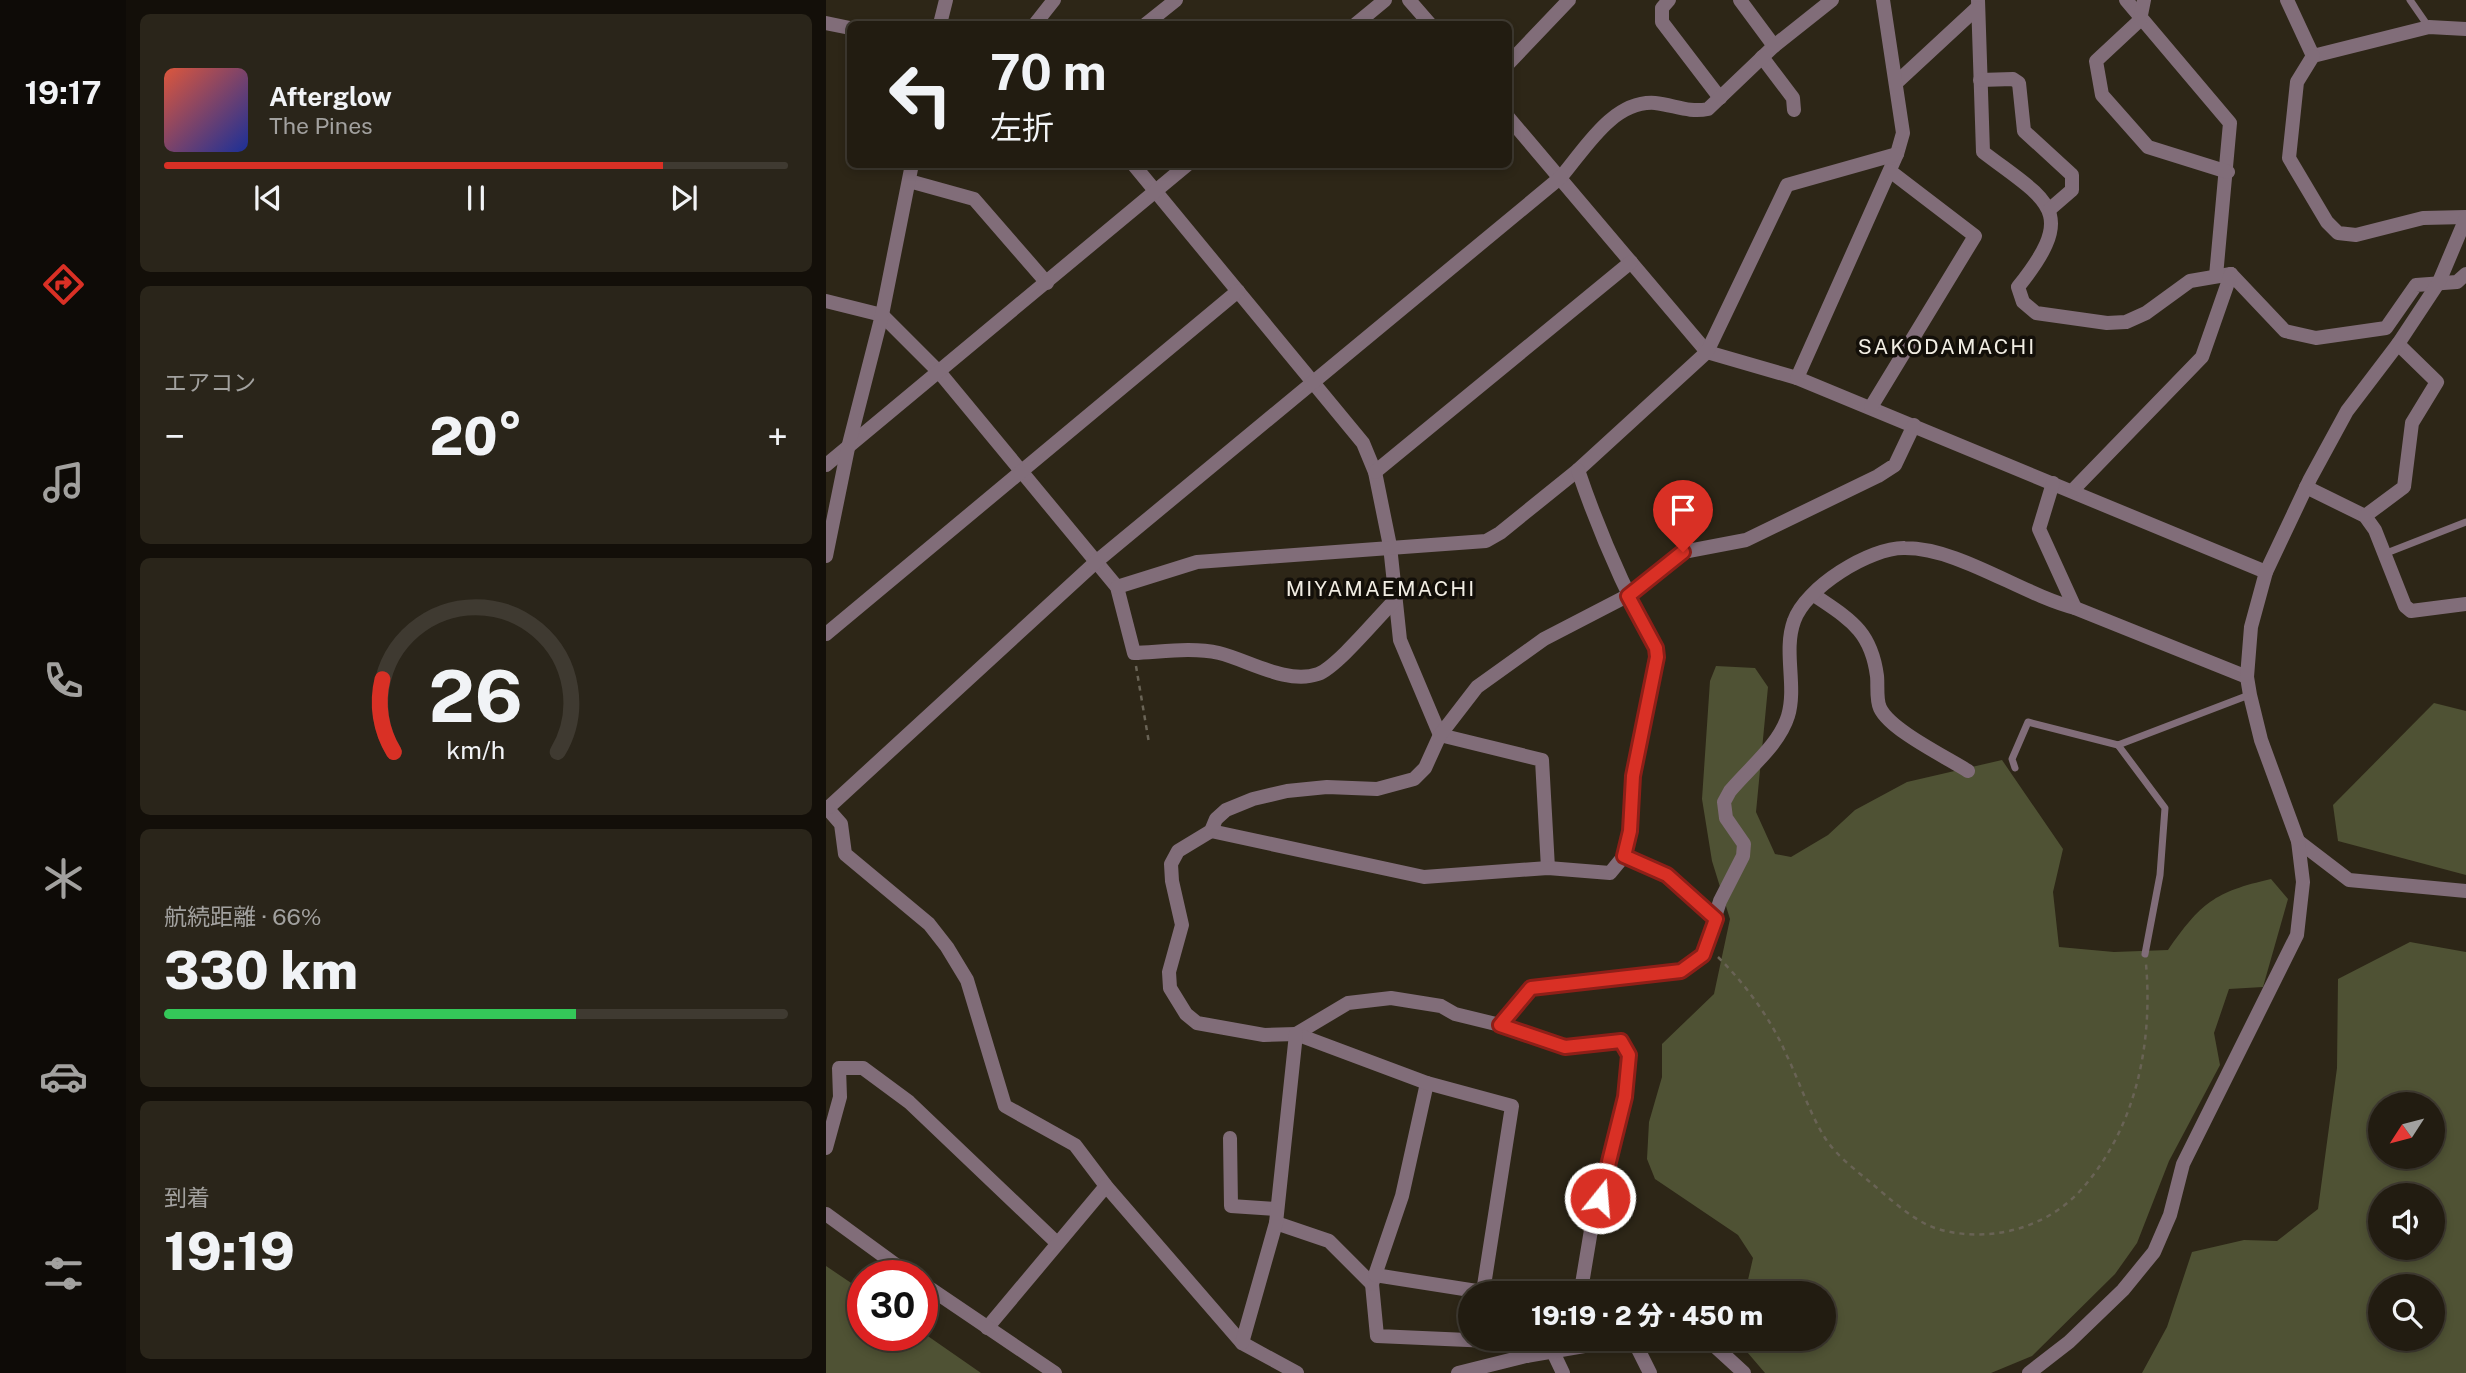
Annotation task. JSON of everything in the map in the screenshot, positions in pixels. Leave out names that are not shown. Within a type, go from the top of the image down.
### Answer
[{"type":"street","points":[[941,21],[946,0]]},
{"type":"street","points":[[1037,21],[1054,0]]},
{"type":"street","points":[[1150,21],[1176,0]]},
{"type":"street","points":[[1360,21],[1385,0]]},
{"type":"street","points":[[1409,0],[1427,21]]},
{"type":"street","points":[[1512,61],[1569,0]]},
{"type":"street","points":[[1669,0],[1662,8],[1662,23],[1720,98]]},
{"type":"street","points":[[1740,0],[1774,46]]},
{"type":"street","points":[[1297,1373],[1242,1343],[1106,1186],[1075,1144],[1005,1106],[967,980],[929,924],[845,854],[841,824],[828,807],[1097,561],[1561,177],[1619,112],[1640,103],[1694,112],[1708,109],[1774,46],[1832,0]]},
{"type":"street","points":[[1797,377],[1897,155],[1903,133],[1883,0]]},
{"type":"street","points":[[2072,491],[2202,357],[2224,275],[2230,123],[2140,20],[2126,0]]},
{"type":"street","points":[[2144,0],[2140,20],[2096,61],[2102,95],[2148,147],[2228,172]]},
{"type":"street","points":[[2287,0],[2313,56]]},
{"type":"street","points":[[1896,83],[1978,4]]},
{"type":"street","points":[[1978,4],[1983,152],[2043,197],[2050,209],[2051,224],[2045,248],[2018,287],[2023,302],[2036,313],[2107,323],[2126,322],[2146,313],[2190,281],[2224,275]]},
{"type":"street","points":[[826,23],[847,27]]},
{"type":"street","points":[[2029,1373],[2069,1342],[2123,1290],[2154,1252],[2170,1215],[2183,1164],[2297,935],[2303,882],[2298,841],[2261,740],[2250,695],[2247,677],[2251,627],[2266,572],[2306,487],[2347,411],[2398,345],[2439,282],[2466,217],[2423,218],[2357,235],[2338,233],[2327,222],[2289,158],[2297,82],[2313,56],[2428,27],[2466,29]]},
{"type":"street","points":[[1762,57],[1793,98],[1794,110]]},
{"type":"street","points":[[1980,80],[2013,79],[2019,83],[2024,131],[2073,175],[2072,190],[2050,209]]},
{"type":"street","points":[[1512,122],[1707,352],[1797,377],[2266,572]]},
{"type":"street","points":[[1117,587],[1197,562],[1486,541],[1578,470],[1707,352],[1787,185],[1897,155]]},
{"type":"street","points":[[826,556],[848,448],[882,315],[911,168]]},
{"type":"street","points":[[1136,168],[1363,443],[1375,472],[1390,546],[1400,640],[1440,735]]},
{"type":"street","points":[[826,465],[940,373],[1183,168]]},
{"type":"street","points":[[1871,407],[1975,236],[1890,171]]},
{"type":"street","points":[[909,181],[974,199],[1046,283]]},
{"type":"street","points":[[1375,472],[1631,262]]},
{"type":"street","points":[[2224,275],[2285,331],[2316,338],[2386,328],[2416,285],[2457,282],[2466,274]]},
{"type":"street","points":[[826,634],[1238,291]]},
{"type":"street","points":[[826,301],[882,315],[940,373],[1023,470],[1117,587],[1133,653],[1218,653],[1300,676],[1318,674],[1331,666],[1395,600]]},
{"type":"street","points":[[2365,516],[2404,486],[2412,423],[2437,382],[2398,345]]},
{"type":"street","points":[[1230,1138],[1231,1206],[1277,1216],[1329,1241],[1374,1280],[1483,1292],[1512,1106],[1427,1083],[1296,1034],[1264,1035],[1197,1023],[1186,1014],[1170,988],[1169,972],[1182,925],[1171,864],[1178,851],[1211,831],[1216,819],[1226,810],[1253,799],[1287,791],[1327,787],[1377,789],[1414,779],[1425,768],[1440,735],[1489,676],[1544,639],[1628,596],[1683,552],[1746,540],[1895,466],[1914,425]]},
{"type":"street","points":[[1211,831],[1424,877],[1548,868],[1610,873],[1624,856],[1630,831],[1633,776],[1657,657],[1656,648],[1628,596],[1578,470]]},
{"type":"street","points":[[2053,483],[2039,528],[2075,608]]},
{"type":"street","points":[[2306,487],[2365,516],[2375,530],[2405,606],[2411,611],[2466,604]]},
{"type":"street","points":[[1500,1025],[1531,988],[1681,971],[1703,955],[1720,901],[1743,856],[1744,844],[1726,818],[1724,802],[1730,791],[1780,736],[1790,705],[1794,619],[1814,594],[1846,565],[1904,547],[1955,558],[2052,602],[2075,608],[2247,677]]},
{"type":"street","points":[[1814,594],[1853,621],[1870,642],[1880,708],[1895,725],[1968,771]]},
{"type":"street","points":[[1440,735],[1542,760],[1548,868]]},
{"type":"street","points":[[2298,841],[2349,880],[2466,891]]},
{"type":"street","points":[[1624,856],[1667,875],[1716,919]]},
{"type":"street","points":[[1296,1034],[1348,1003],[1391,998],[1419,1000],[1441,1006],[1455,1014],[1500,1025],[1565,1047],[1621,1041],[1629,1055],[1625,1097],[1608,1172],[1592,1224],[1582,1281]]},
{"type":"street","points":[[1242,1343],[1277,1216],[1296,1034]]},
{"type":"street","points":[[826,1148],[840,1097],[839,1068],[863,1068],[909,1102],[1058,1243]]},
{"type":"street","points":[[1427,1083],[1402,1196],[1374,1280],[1377,1335],[1513,1342],[1526,1356]]},
{"type":"street","points":[[987,1328],[1106,1186]]},
{"type":"street","points":[[826,1214],[888,1260]]},
{"type":"street","points":[[826,1224],[846,1231]]},
{"type":"street","points":[[938,1294],[1055,1373]]},
{"type":"street","points":[[1458,1373],[1559,1351]]},
{"type":"street","points":[[1639,1351],[1650,1373]]},
{"type":"street","points":[[1720,1351],[1744,1373]]},
{"type":"street","points":[[1553,1352],[1563,1373]]},
{"type":"lane","points":[[2410,0],[2428,27]]},
{"type":"lane","points":[[2385,554],[2466,522]]},
{"type":"lane","points":[[2015,768],[2012,759],[2028,722],[2119,745],[2250,695]]},
{"type":"lane","points":[[2119,745],[2165,808],[2160,875],[2145,954]]},
{"type":"path","points":[[1133,653],[1149,743]]},
{"type":"path","points":[[1707,946],[1739,978],[1771,1023],[1826,1140],[1854,1169],[1894,1202],[1933,1227],[1983,1236],[2018,1229],[2045,1218],[2070,1202],[2113,1146],[2135,1094],[2142,1061],[2149,1006],[2145,954]]},
{"type":"green space","points":[[1716,666],[1755,668],[1768,687],[1756,812],[1775,854],[1791,857],[1828,835],[1855,810],[1907,782],[2002,760],[2063,849],[2053,892],[2059,947],[2114,952],[2168,950],[2200,910],[2235,889],[2271,879],[2288,899],[2263,987],[2229,989],[2214,1033],[2220,1065],[2169,1161],[2137,1243],[2115,1274],[2032,1356],[1991,1373],[1765,1373],[1746,1351],[1836,1351],[1836,1281],[1748,1281],[1753,1258],[1738,1235],[1655,1179],[1647,1159],[1649,1122],[1662,1077],[1662,1044],[1714,994],[1730,919],[1712,861],[1702,799],[1710,681]]},
{"type":"green space","points":[[2434,703],[2466,711],[2466,875],[2338,841],[2333,805]]},
{"type":"green space","points":[[2410,942],[2466,952],[2466,1373],[2142,1373],[2167,1327],[2192,1252],[2244,1240],[2277,1241],[2318,1209],[2337,1068],[2338,979]]},
{"type":"green space","points":[[826,1266],[847,1280],[847,1351],[938,1351],[938,1343],[981,1373],[826,1373]]},
{"type":"district","name":"SAKODAMACHI","points":[[1947,347]]},
{"type":"district","name":"MIYAMAEMACHI","points":[[1381,589]]},
{"type":"route","points":[[1600,1198],[1625,1097],[1629,1055],[1621,1041],[1565,1047],[1500,1025],[1531,988],[1681,971],[1703,955],[1707,946],[1716,919],[1667,875],[1624,856],[1630,831],[1633,776],[1640,752],[1657,657],[1656,648],[1628,596],[1683,552]]}]
